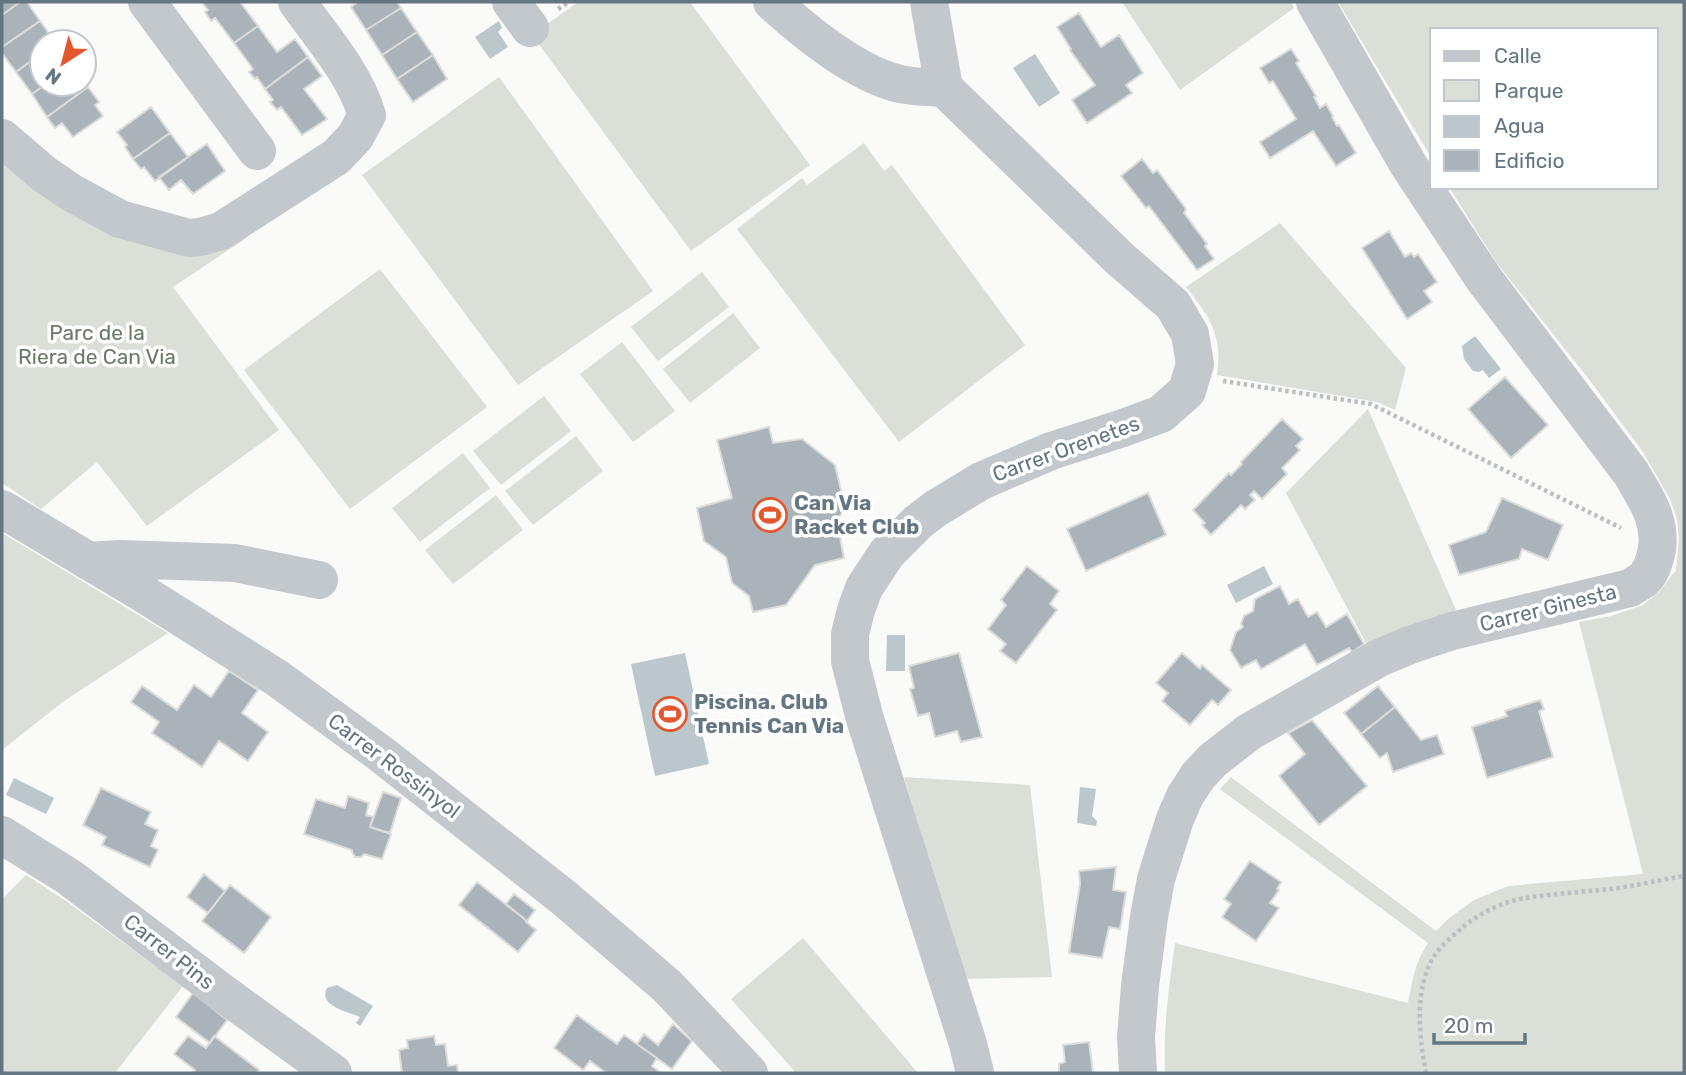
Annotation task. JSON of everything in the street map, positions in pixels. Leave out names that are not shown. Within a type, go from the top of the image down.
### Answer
[{"type":"street","points":[[147,2],[257,151]]},
{"type":"street","points":[[2,138],[44,174],[120,219],[189,238],[221,231],[336,158],[355,138],[367,115],[361,98],[335,55],[297,2]]},
{"type":"street","points":[[772,2],[870,75],[901,84],[944,88],[929,2]]},
{"type":"street","name":"Carrer Ginesta","points":[[1138,1073],[1136,1037],[1139,999],[1156,879],[1185,796],[1213,760],[1249,732],[1379,658],[1452,631],[1630,588],[1645,578],[1655,562],[1658,526],[1632,474],[1484,279],[1408,164],[1315,2]]},
{"type":"street","name":"Carrer Orenetes","points":[[944,88],[1119,258],[1173,305],[1190,334],[1195,364],[1186,391],[1161,414],[1051,451],[981,481],[935,509],[887,553],[864,588],[856,610],[850,634],[850,661],[865,719],[975,1073]]},
{"type":"street","name":"Carrer Rossinyol","points":[[2,509],[277,678],[381,754],[563,897],[667,986],[749,1073]]},
{"type":"street","points":[[89,561],[120,559],[235,564],[319,580]]},
{"type":"street","name":"Carrer Pins","points":[[2,835],[69,877],[220,992],[333,1073]]},
{"type":"path","points":[[1222,380],[1371,404],[1629,532]]},
{"type":"path","points":[[1426,1073],[1420,1026],[1425,976],[1434,956],[1473,919],[1497,906],[1518,900],[1684,876]]},
{"type":"green space","points":[[578,2],[690,2],[810,165],[691,251],[532,35]]},
{"type":"green space","points":[[1122,2],[1291,2],[1294,8],[1180,90]]},
{"type":"green space","points":[[1338,2],[1684,2],[1684,1073],[1165,1073],[1166,1024],[1175,943],[1408,1003],[1417,965],[1428,943],[1220,789],[1231,777],[1436,931],[1474,900],[1508,886],[1643,874],[1579,622],[1611,616],[1643,605],[1659,592],[1676,570],[1679,538],[1677,519],[1670,499],[1643,452],[1496,262],[1450,189],[1658,189],[1658,28],[1430,28],[1430,156]]},
{"type":"green space","points":[[499,77],[653,291],[518,385],[362,175]]},
{"type":"green space","points":[[864,143],[884,171],[892,165],[1025,345],[899,442],[737,229],[802,178],[807,185]]},
{"type":"green space","name":"Parc de la Riera de Can Via","points":[[2,162],[34,188],[246,234],[248,237],[173,287],[279,430],[147,526],[97,462],[41,509],[2,483]]},
{"type":"green space","points":[[1280,223],[1406,368],[1395,410],[1377,402],[1217,375],[1216,337],[1201,307],[1186,287]]},
{"type":"green space","points":[[380,269],[487,407],[350,509],[244,370]]},
{"type":"green space","points":[[702,272],[729,307],[658,361],[631,327]]},
{"type":"green space","points":[[733,313],[760,348],[690,403],[663,369]]},
{"type":"green space","points":[[622,342],[675,411],[633,442],[580,374]]},
{"type":"green space","points":[[544,396],[571,431],[501,485],[473,451]]},
{"type":"green space","points":[[1368,409],[1456,610],[1367,645],[1286,493]]},
{"type":"green space","points":[[576,436],[603,471],[533,525],[505,491]]},
{"type":"green space","points":[[463,453],[490,488],[420,542],[392,508]]},
{"type":"green space","points":[[496,495],[523,530],[453,584],[425,550]]},
{"type":"green space","points":[[2,533],[168,633],[64,701],[2,750]]},
{"type":"green space","points":[[904,777],[1030,785],[1052,977],[963,979]]},
{"type":"green space","points":[[26,875],[183,986],[115,1073],[2,1073],[2,899]]},
{"type":"green space","points":[[803,938],[918,1073],[796,1073],[731,999]]},
{"type":"water","points":[[499,21],[502,28],[498,32],[508,47],[490,59],[475,37]]},
{"type":"water","points":[[1035,54],[1060,93],[1039,107],[1013,68]]},
{"type":"water","points":[[1475,336],[1501,369],[1489,378],[1483,370],[1473,371],[1464,359],[1462,346]]},
{"type":"water","points":[[1264,566],[1273,584],[1236,603],[1227,585]]},
{"type":"water","points":[[887,635],[905,635],[905,671],[886,671]]},
{"type":"water","name":"Piscina. Club Tennis Can Via","points":[[685,653],[709,764],[655,776],[631,664]]},
{"type":"water","points":[[14,778],[54,798],[46,814],[6,795]]},
{"type":"water","points":[[1080,787],[1096,789],[1092,816],[1097,821],[1096,826],[1077,823]]},
{"type":"water","points":[[337,985],[373,1006],[360,1026],[356,1023],[360,1017],[335,1007],[326,999],[327,988]]},
{"type":"building","points":[[2,2],[20,2],[2,15]]},
{"type":"building","points":[[20,2],[27,2],[40,21],[2,47],[2,15]]},
{"type":"building","points":[[202,2],[240,2],[258,26],[234,43],[215,18],[211,21]]},
{"type":"building","points":[[358,2],[397,2],[401,8],[366,30],[351,7]]},
{"type":"building","points":[[401,8],[417,32],[382,55],[366,30]]},
{"type":"building","points":[[1079,13],[1101,47],[1119,35],[1143,73],[1126,85],[1132,93],[1087,123],[1072,100],[1095,85],[1057,27]]},
{"type":"building","points":[[40,21],[45,28],[30,28]]},
{"type":"building","points":[[258,26],[277,52],[295,39],[308,57],[265,89],[257,77],[255,79],[249,72],[253,69],[234,43]]},
{"type":"building","points":[[28,29],[28,63],[16,72],[2,53],[2,47]]},
{"type":"building","points":[[417,32],[433,55],[397,79],[382,55]]},
{"type":"building","points":[[1291,49],[1320,108],[1326,104],[1337,126],[1339,125],[1356,153],[1336,166],[1313,131],[1270,158],[1260,142],[1296,119],[1273,81],[1269,83],[1260,68]]},
{"type":"building","points":[[433,55],[447,79],[413,102],[397,79]]},
{"type":"building","points":[[308,57],[322,76],[304,89],[327,119],[302,135],[281,107],[277,110],[270,102],[273,100],[265,89]]},
{"type":"building","points":[[28,63],[28,88],[16,72]]},
{"type":"building","points":[[35,98],[73,98],[47,117]]},
{"type":"building","points":[[73,98],[96,98],[99,102],[95,105],[103,116],[73,137],[62,123],[55,128],[47,117]]},
{"type":"building","points":[[151,107],[170,133],[133,159],[117,132]]},
{"type":"building","points":[[170,133],[188,157],[155,181],[144,167],[141,169],[133,159]]},
{"type":"building","points":[[207,144],[225,171],[193,194],[181,180],[169,190],[159,177]]},
{"type":"building","points":[[1142,159],[1153,173],[1157,170],[1186,209],[1184,213],[1207,244],[1205,246],[1214,259],[1197,270],[1149,206],[1146,208],[1121,176]]},
{"type":"building","points":[[1389,231],[1405,257],[1411,253],[1414,257],[1418,254],[1437,282],[1424,291],[1432,302],[1407,319],[1362,248]]},
{"type":"building","points":[[1505,377],[1548,425],[1511,458],[1468,409]]},
{"type":"building","points":[[1282,419],[1303,439],[1296,446],[1300,450],[1282,468],[1287,474],[1262,499],[1254,491],[1250,495],[1255,500],[1245,509],[1241,505],[1211,535],[1202,525],[1205,523],[1193,510],[1229,473],[1231,475],[1242,464]]},
{"type":"building","name":"Can Via Racket Club","points":[[769,427],[773,443],[802,439],[835,465],[845,507],[837,522],[844,558],[815,565],[786,605],[753,612],[749,596],[732,583],[726,557],[704,541],[697,508],[732,498],[717,440]]},
{"type":"building","points":[[1148,493],[1166,535],[1086,571],[1067,529]]},
{"type":"building","points":[[1502,498],[1563,525],[1548,560],[1522,549],[1519,559],[1459,575],[1449,545],[1486,532]]},
{"type":"building","points":[[1027,566],[1059,591],[1050,604],[1057,610],[1016,663],[1000,651],[1006,644],[988,629],[1006,605],[1001,600]]},
{"type":"building","points":[[1280,586],[1289,604],[1298,599],[1308,617],[1317,612],[1326,627],[1347,614],[1364,644],[1352,652],[1349,648],[1317,665],[1305,644],[1261,669],[1256,660],[1241,668],[1230,650],[1236,632],[1243,627],[1241,624],[1244,616],[1253,611],[1255,599]]},
{"type":"building","points":[[959,653],[982,737],[961,742],[957,731],[935,737],[929,713],[918,716],[910,689],[914,688],[909,666]]},
{"type":"building","points":[[1182,653],[1200,669],[1202,665],[1231,690],[1218,705],[1212,700],[1190,725],[1162,701],[1168,693],[1156,683]]},
{"type":"building","points":[[229,671],[258,690],[242,713],[268,732],[248,761],[219,741],[202,767],[152,733],[159,722],[131,702],[142,686],[177,710],[194,685],[211,697]]},
{"type":"building","points":[[1378,686],[1395,707],[1361,734],[1344,713]]},
{"type":"building","points":[[1540,700],[1544,709],[1539,711],[1553,757],[1487,778],[1472,727],[1507,716],[1505,711]]},
{"type":"building","points":[[1395,707],[1421,740],[1437,735],[1444,754],[1393,772],[1387,753],[1380,758],[1361,734]]},
{"type":"building","points":[[1312,720],[1367,786],[1319,825],[1279,776],[1305,754],[1288,733]]},
{"type":"building","points":[[101,788],[151,812],[145,824],[158,830],[151,846],[158,850],[150,867],[102,845],[106,837],[83,825]]},
{"type":"building","points":[[383,792],[401,798],[390,833],[370,827]]},
{"type":"building","points":[[348,796],[369,803],[366,815],[373,817],[370,827],[391,834],[382,859],[364,854],[355,857],[352,850],[304,834],[316,799],[345,808]]},
{"type":"building","points":[[1250,861],[1281,882],[1270,903],[1279,908],[1256,941],[1222,917],[1231,904],[1224,899]]},
{"type":"building","points":[[1116,867],[1113,890],[1126,892],[1120,929],[1109,927],[1102,958],[1069,953],[1080,884],[1079,871]]},
{"type":"building","points":[[204,874],[225,891],[208,913],[187,897]]},
{"type":"building","points":[[477,882],[536,930],[518,952],[459,905]]},
{"type":"building","points":[[230,885],[271,917],[244,953],[202,921]]},
{"type":"building","points":[[514,894],[535,910],[527,921],[506,904]]},
{"type":"building","points":[[193,993],[227,1020],[210,1043],[176,1017]]},
{"type":"building","points":[[577,1015],[617,1044],[624,1035],[657,1058],[652,1066],[661,1073],[606,1073],[590,1061],[583,1070],[554,1048]]},
{"type":"building","points":[[673,1024],[692,1041],[672,1069],[637,1044],[644,1034],[658,1045]]},
{"type":"building","points":[[188,1036],[206,1048],[214,1036],[259,1070],[257,1073],[192,1073],[195,1070],[174,1054]]},
{"type":"building","points":[[434,1036],[436,1045],[445,1044],[448,1066],[457,1065],[458,1073],[402,1073],[399,1050],[408,1048],[407,1040]]},
{"type":"building","points":[[1089,1042],[1093,1073],[1059,1073],[1059,1064],[1065,1062],[1063,1045]]},
{"type":"place","name":"Can Via Racket Club","points":[[770,515]]},
{"type":"place","name":"Piscina. Club Tennis Can Via","points":[[670,714]]}]
